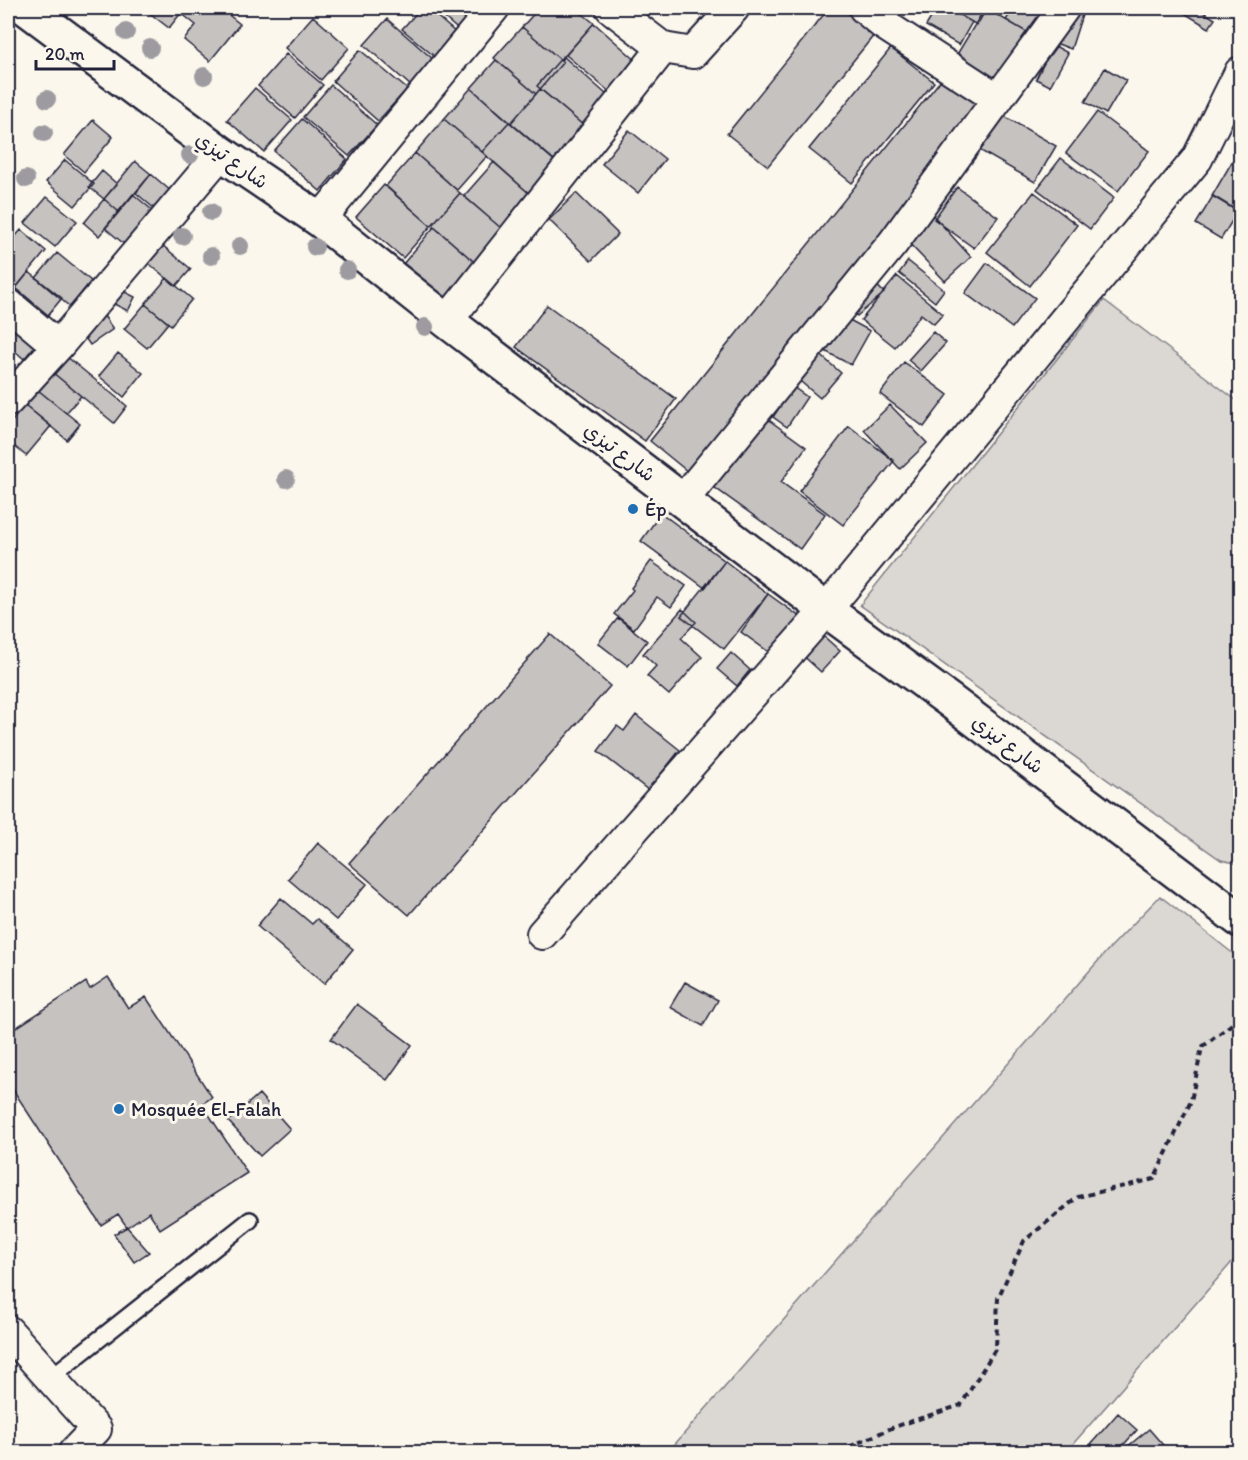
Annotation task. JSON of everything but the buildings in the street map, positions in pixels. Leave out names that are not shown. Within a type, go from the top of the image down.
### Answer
[{"type":"street","name":"شارع تيزي","points":[[26,8],[221,153],[320,220],[447,321],[826,610],[949,699],[1240,920]]},
{"type":"street","points":[[320,220],[495,8]]},
{"type":"street","points":[[611,8],[663,48],[693,53],[734,8]]},
{"type":"street","points":[[864,8],[883,24],[998,99]]},
{"type":"street","points":[[683,500],[893,243],[1064,8]]},
{"type":"street","points":[[447,321],[663,48]]},
{"type":"street","points":[[542,934],[826,610],[1197,159],[1240,72]]},
{"type":"street","points":[[8,401],[58,346],[221,153]]},
{"type":"street","points":[[8,304],[58,346]]},
{"type":"street","points":[[8,1330],[96,1429],[74,1452]]},
{"type":"lane","points":[[50,1378],[250,1220]]},
{"type":"path","points":[[841,1452],[894,1427],[961,1405],[996,1348],[998,1298],[1024,1241],[1078,1197],[1154,1179],[1191,1101],[1202,1047],[1240,1018]]},
{"type":"shaded area","points":[[1104,300],[1240,403],[1240,864],[1221,860],[860,605]]},
{"type":"shaded area","points":[[1160,896],[1240,959],[1240,1253],[1066,1452],[668,1452],[1106,952]]},
{"type":"place","name":"Ép","points":[[633,509]]},
{"type":"place","name":"Mosquée El-Falah","points":[[119,1109]]}]
